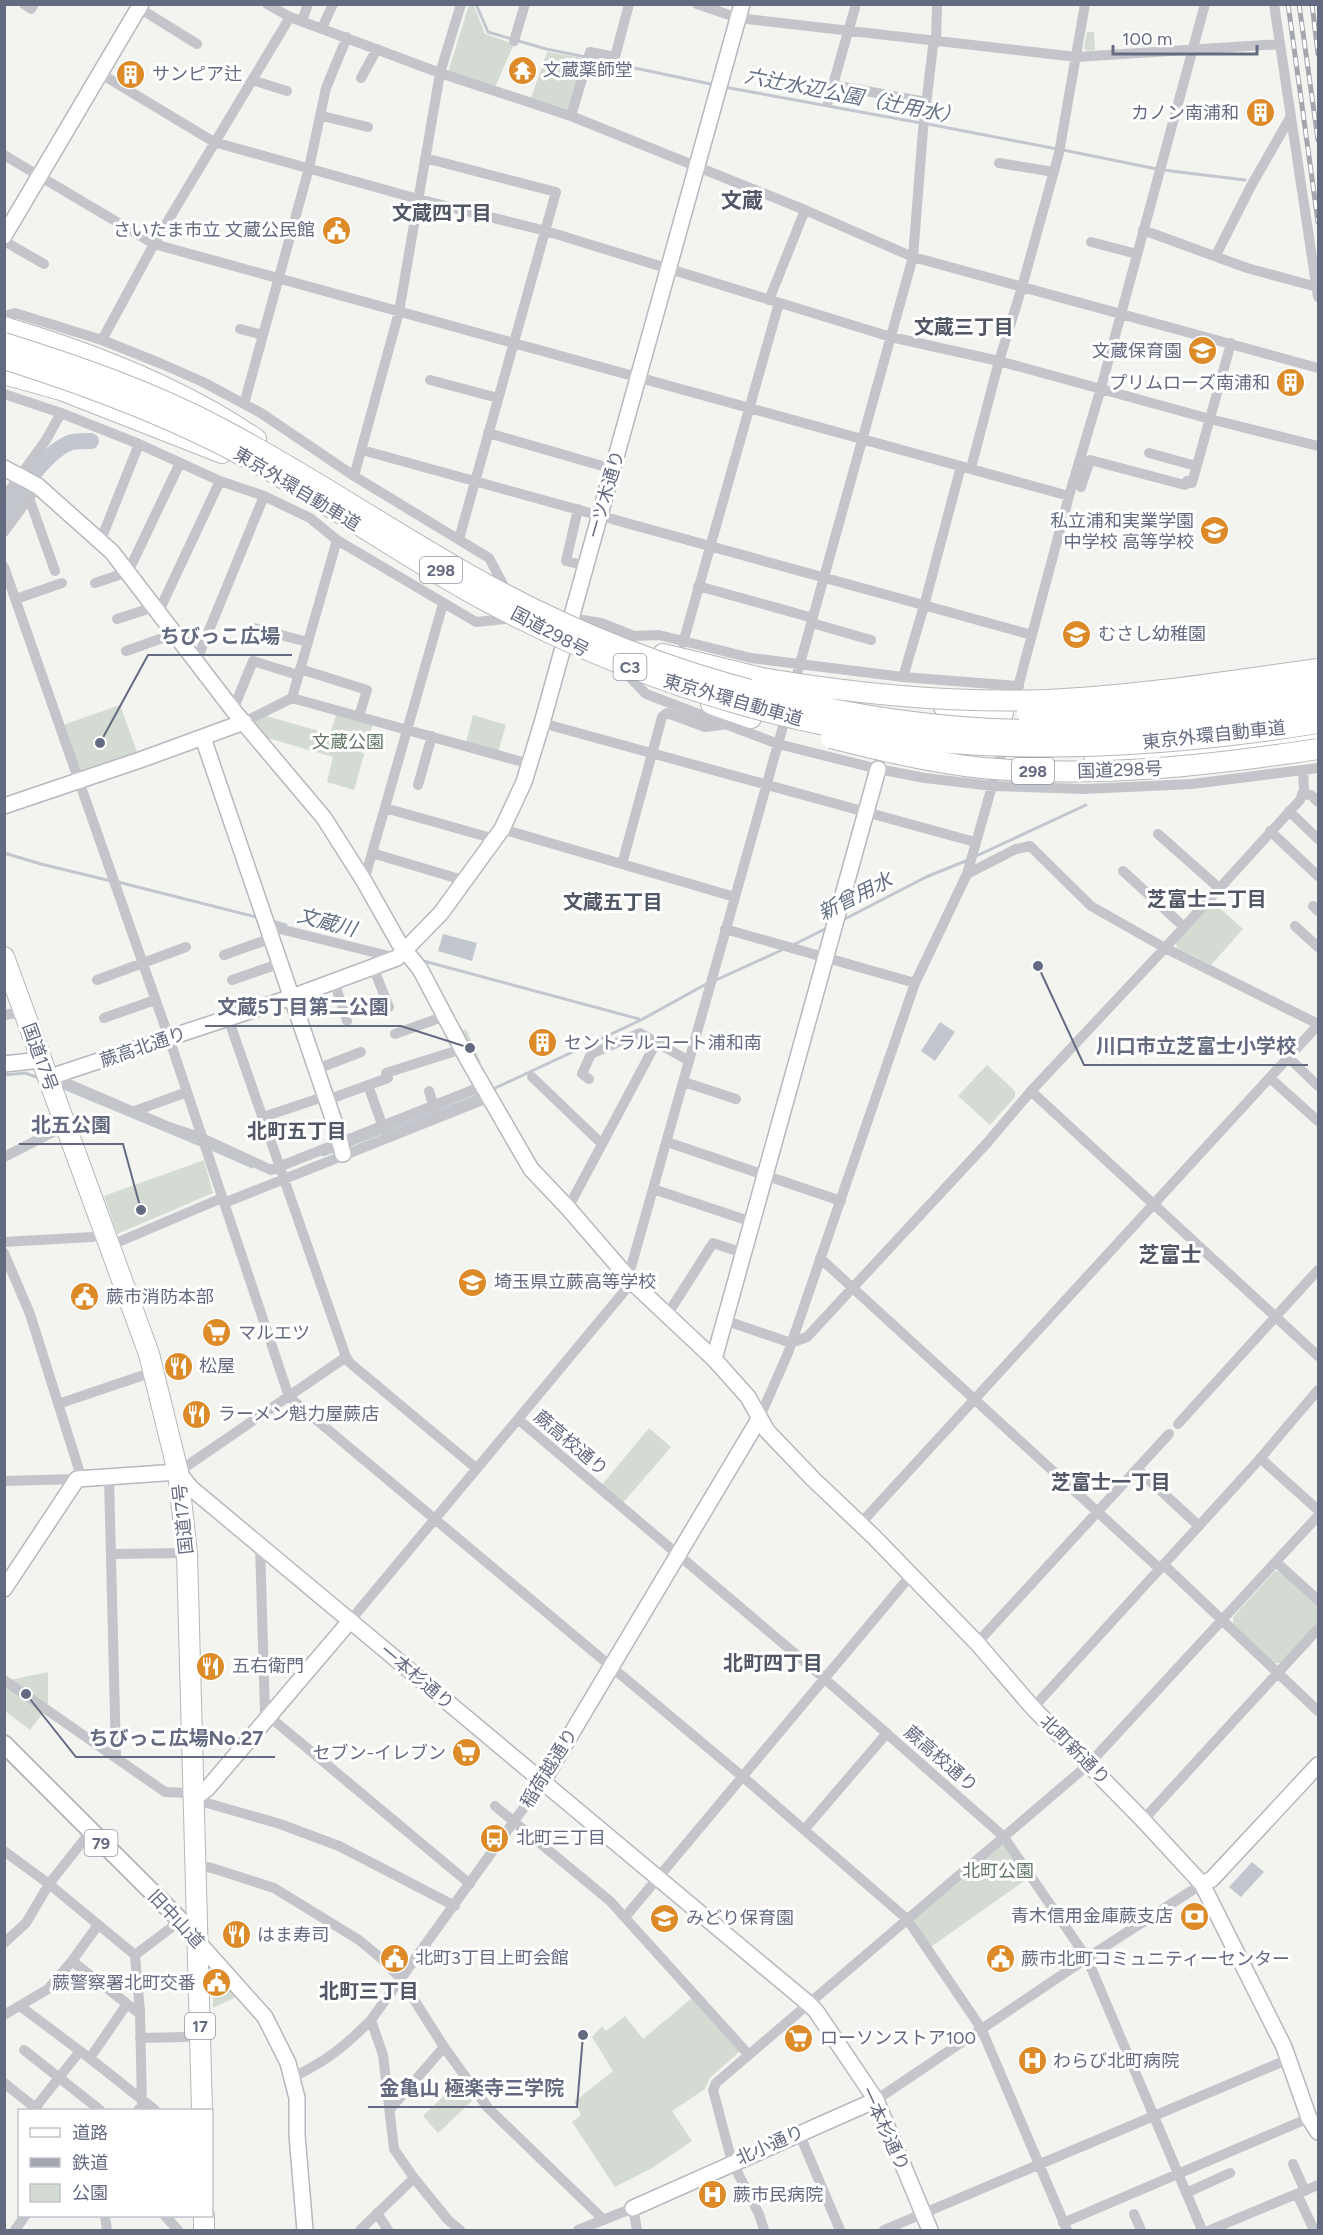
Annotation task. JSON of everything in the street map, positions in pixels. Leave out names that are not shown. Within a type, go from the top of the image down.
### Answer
[{"type":"highway","points":[[4,327],[51,342],[153,382],[222,416],[276,462]]},
{"type":"highway","name":"東京外環自動車道","points":[[4,343],[98,374],[173,405],[217,426],[320,484],[447,562],[539,612],[666,664],[729,684],[797,702],[872,715],[943,724],[1012,729],[1066,730],[1164,724],[1318,705]]},
{"type":"highway","name":"東京外環自動車道","points":[[4,359],[92,388],[169,419],[254,461],[486,601],[595,654],[660,679],[725,700],[794,719],[868,733],[939,742],[1009,746],[1142,743],[1318,723]]},
{"type":"highway","points":[[4,374],[61,390],[190,441],[276,462]]},
{"type":"highway","name":"国道298号","points":[[144,398],[235,432],[276,462],[521,618],[564,641],[663,688],[750,718],[881,750],[980,768],[1038,772],[1162,769],[1233,762],[1318,748]]},
{"type":"highway","name":"国道298号","points":[[276,462],[504,586],[570,618],[624,641],[671,656],[762,678],[859,692],[989,700],[1046,700],[1106,697],[1318,669]]},
{"type":"highway","points":[[859,692],[941,707],[1068,714],[1127,712],[1318,686]]},
{"type":"highway","points":[[980,768],[1226,749],[1318,731]]},
{"type":"highway","name":"国道17号","points":[[4,957],[14,1014],[47,1075],[149,1354],[178,1473],[187,1553],[202,2109]]},
{"type":"main road","name":"旧中山道","points":[[4,1744],[178,1918],[198,1942]]},
{"type":"street","points":[[24,4],[31,9],[34,4]]},
{"type":"street","points":[[267,4],[290,17],[440,73],[571,116],[804,210],[913,257],[1318,368]]},
{"type":"street","points":[[302,21],[308,4]]},
{"type":"street","points":[[322,28],[333,4]]},
{"type":"street","points":[[354,476],[399,312],[440,73],[461,4]]},
{"type":"street","points":[[514,41],[525,4]]},
{"type":"street","points":[[571,116],[590,52],[615,57],[629,4]]},
{"type":"street","points":[[697,4],[848,31],[1076,57],[1280,44]]},
{"type":"street","points":[[828,102],[855,4]]},
{"type":"street","points":[[194,1799],[207,1790],[519,1420],[630,1280],[708,989],[913,257],[923,123],[933,46],[936,41],[937,4]]},
{"type":"street","points":[[903,677],[1022,287],[1054,172],[1086,4]]},
{"type":"street","points":[[759,1419],[791,1343],[915,983],[968,870],[993,786],[1069,496],[1101,388],[1205,4]]},
{"type":"street","points":[[1143,230],[1318,292],[1275,4]]},
{"type":"street","points":[[44,264],[4,239],[101,74],[136,7],[197,44]]},
{"type":"street","name":"一ツ木通り","points":[[404,955],[441,913],[499,834],[525,782],[740,11]]},
{"type":"street","points":[[102,340],[154,244],[290,17]]},
{"type":"street","points":[[244,404],[309,168],[322,116],[326,88],[347,37]]},
{"type":"street","points":[[361,78],[378,49]]},
{"type":"street","points":[[101,74],[214,142],[418,200],[546,231],[891,337],[999,361],[1318,446]]},
{"type":"street","points":[[252,80],[287,91]]},
{"type":"street","points":[[833,85],[926,102]]},
{"type":"street","points":[[322,116],[369,127]]},
{"type":"street","points":[[1216,255],[1291,116]]},
{"type":"street","points":[[4,155],[154,244],[1069,496]]},
{"type":"street","points":[[425,158],[556,192],[459,539]]},
{"type":"street","points":[[999,163],[1054,172]]},
{"type":"street","points":[[683,643],[750,407],[774,301],[804,210]]},
{"type":"street","points":[[1091,242],[1137,254]]},
{"type":"street","points":[[4,316],[15,313],[102,340],[203,382],[261,413],[354,476],[489,558],[504,586]]},
{"type":"street","points":[[240,329],[263,335]]},
{"type":"street","points":[[1081,487],[1090,459],[1185,485],[1187,481],[1192,483],[1231,343]]},
{"type":"street","points":[[430,380],[498,398]]},
{"type":"street","points":[[4,394],[61,413],[140,444],[220,481],[264,496],[310,518],[337,540],[476,622],[521,618]]},
{"type":"street","points":[[4,498],[46,440],[61,413]]},
{"type":"street","points":[[488,434],[614,469]]},
{"type":"street","points":[[100,542],[140,444]]},
{"type":"street","points":[[362,450],[1032,635]]},
{"type":"street","points":[[1149,453],[1196,466]]},
{"type":"street","points":[[94,582],[128,572],[180,463]]},
{"type":"street","name":"北町新通り","points":[[4,468],[19,477],[33,492],[112,552],[233,710],[324,818],[364,880],[404,955],[445,1016],[514,1143],[531,1169],[630,1280],[714,1359],[748,1397],[767,1431],[801,1467],[861,1523],[977,1643],[1033,1708],[1202,1884],[1289,2059],[1309,2118],[1318,2132]]},
{"type":"street","points":[[117,619],[156,610],[220,481]]},
{"type":"street","points":[[4,532],[33,492]]},
{"type":"street","points":[[33,492],[55,571]]},
{"type":"street","points":[[196,662],[264,496]]},
{"type":"street","points":[[578,509],[566,561],[586,566]]},
{"type":"street","points":[[292,698],[337,540]]},
{"type":"street","points":[[4,567],[169,1038],[289,1397],[743,1777],[907,1919],[981,2028],[1065,2227],[1178,2174],[1309,2118]]},
{"type":"street","points":[[16,599],[62,583]]},
{"type":"street","points":[[698,586],[871,640]]},
{"type":"street","points":[[364,880],[443,604]]},
{"type":"street","points":[[570,618],[602,623],[634,636],[659,635],[683,643],[751,658],[903,677],[1019,686]]},
{"type":"street","points":[[254,628],[308,642]]},
{"type":"street","points":[[126,651],[174,634]]},
{"type":"street","points":[[233,710],[253,661],[367,690],[359,716]]},
{"type":"street","points":[[621,668],[646,694],[778,744],[878,769],[993,786],[1085,789],[1192,784],[1318,768]]},
{"type":"street","points":[[4,806],[80,782],[203,738],[244,722],[292,698],[530,764]]},
{"type":"street","points":[[622,864],[662,717],[667,713],[705,726],[726,725]]},
{"type":"street","points":[[542,723],[866,812],[973,847]]},
{"type":"street","points":[[418,785],[432,736]]},
{"type":"street","points":[[203,738],[317,1069],[341,1148]]},
{"type":"street","points":[[714,1359],[878,769]]},
{"type":"street","points":[[724,1320],[791,1343],[807,1337],[1289,811],[1302,794],[1303,771]]},
{"type":"street","points":[[1302,794],[1311,795],[1318,802]]},
{"type":"street","points":[[385,808],[622,864],[735,897]]},
{"type":"street","points":[[1289,811],[1318,839]]},
{"type":"street","points":[[1270,831],[1318,876]]},
{"type":"street","points":[[1158,834],[1219,888]]},
{"type":"street","points":[[861,1523],[1318,1025],[1165,948],[1091,906],[1030,846],[1016,849],[968,870]]},
{"type":"street","points":[[372,853],[466,881]]},
{"type":"street","points":[[1123,871],[1184,927]]},
{"type":"street","points":[[224,955],[268,925],[404,955]]},
{"type":"street","points":[[1295,926],[1318,947]]},
{"type":"street","points":[[725,929],[915,983]]},
{"type":"street","points":[[98,980],[186,947]]},
{"type":"street","name":"蕨高北通り","points":[[4,1064],[47,1075],[56,1075],[292,997],[404,955]]},
{"type":"street","points":[[232,980],[280,963]]},
{"type":"street","points":[[374,967],[389,1007]]},
{"type":"street","points":[[334,981],[347,1021]]},
{"type":"street","points":[[104,1018],[155,1000]]},
{"type":"street","points":[[395,1034],[445,1016]]},
{"type":"street","points":[[228,1018],[346,1357],[350,1364],[477,1469]]},
{"type":"street","points":[[589,1079],[582,1074],[591,1054],[640,1033],[689,1061]]},
{"type":"street","points":[[568,1208],[657,1041]]},
{"type":"street","points":[[263,1118],[368,1085],[462,1049]]},
{"type":"street","points":[[317,1069],[362,1052]]},
{"type":"street","points":[[1288,1058],[1318,1086]]},
{"type":"street","points":[[47,1075],[272,1170],[282,1172]]},
{"type":"street","points":[[532,1077],[602,1144]]},
{"type":"street","points":[[1270,1078],[1318,1121]]},
{"type":"street","points":[[684,1082],[736,1099]]},
{"type":"street","points":[[368,1085],[384,1132]]},
{"type":"street","points":[[429,1091],[436,1111]]},
{"type":"street","points":[[4,1242],[92,1237],[107,1240],[223,1200],[282,1172],[487,1091]]},
{"type":"street","points":[[1031,1091],[1318,1356]]},
{"type":"street","points":[[132,1112],[187,1092]]},
{"type":"street","points":[[4,1157],[65,1126]]},
{"type":"street","points":[[667,1142],[841,1202]]},
{"type":"street","points":[[654,1189],[752,1222]]},
{"type":"street","points":[[667,1315],[713,1243],[743,1253]]},
{"type":"street","points":[[4,1252],[30,1314],[78,1476],[4,1589]]},
{"type":"street","points":[[820,1258],[1318,1711]]},
{"type":"street","points":[[1178,1424],[1318,1270]]},
{"type":"street","points":[[4,1480],[178,1473],[346,1357]]},
{"type":"street","points":[[58,1404],[153,1372]]},
{"type":"street","points":[[1033,1708],[1260,1458],[1318,1390]]},
{"type":"street","name":"稲荷越通り","points":[[293,2077],[322,2063],[348,2043],[371,2020],[455,1906],[543,1781],[759,1419]]},
{"type":"street","name":"蕨高校通り","points":[[519,1420],[887,1732],[1003,1836],[1087,1958],[1202,2230]]},
{"type":"street","points":[[977,1643],[1169,1434]]},
{"type":"street","points":[[1260,1458],[1318,1510]]},
{"type":"street","points":[[1137,1469],[1199,1526]]},
{"type":"street","name":"一本杉通り","points":[[178,1473],[192,1488],[350,1621],[809,2004],[876,2100],[930,2230]]},
{"type":"street","points":[[110,1477],[116,1756]]},
{"type":"street","points":[[764,2230],[759,2214],[732,2162],[713,2090],[716,2083],[1089,1764],[1318,1516]]},
{"type":"street","points":[[260,1545],[265,1713],[470,1884]]},
{"type":"street","points":[[111,1554],[187,1553]]},
{"type":"street","points":[[1276,1562],[1318,1600]]},
{"type":"street","points":[[626,1917],[911,1575]]},
{"type":"street","points":[[1143,1820],[1318,1629]]},
{"type":"street","points":[[4,1680],[165,1792],[185,1793],[194,1799],[279,1824],[339,1846],[455,1906]]},
{"type":"street","points":[[804,1830],[887,1732]]},
{"type":"street","points":[[876,2100],[1184,1894],[1212,1879],[1318,1765]]},
{"type":"street","points":[[495,1806],[610,1901],[749,2055]]},
{"type":"street","points":[[4,1944],[26,1923],[49,1884],[90,1832]]},
{"type":"street","points":[[4,1851],[49,1884],[135,1955],[140,2013],[142,2106],[139,2109]]},
{"type":"street","points":[[195,1865],[212,1868],[274,1888],[359,1940],[382,1959],[401,1979],[444,2047],[488,2108],[604,2220]]},
{"type":"street","points":[[135,1955],[172,1927],[178,1918]]},
{"type":"street","points":[[4,2015],[48,1989],[99,1925]]},
{"type":"street","name":"旧中山道","points":[[198,1942],[266,2018],[288,2063],[297,2098],[297,2135],[305,2230]]},
{"type":"street","points":[[72,1961],[140,2013]]},
{"type":"street","points":[[90,2058],[128,2004]]},
{"type":"street","points":[[20,2006],[154,2109]]},
{"type":"street","points":[[371,2020],[383,2055],[394,2149],[448,2220],[460,2230]]},
{"type":"street","points":[[140,2038],[186,2037]]},
{"type":"street","points":[[391,2108],[444,2047]]},
{"type":"street","points":[[24,2049],[99,2109]]},
{"type":"street","points":[[4,2083],[37,2109],[80,2050]]},
{"type":"street","points":[[884,2230],[1289,2059]]},
{"type":"street","name":"北小通り","points":[[633,2208],[732,2162],[876,2100]]},
{"type":"street","points":[[799,2133],[840,2230]]},
{"type":"street","points":[[1293,2164],[1314,2230]]},
{"type":"street","points":[[1186,2193],[1230,2173]]},
{"type":"street","points":[[360,2230],[414,2178]]},
{"type":"street","points":[[1210,2230],[1318,2185]]},
{"type":"street","points":[[578,2230],[633,2208],[638,2230]]},
{"type":"street","points":[[377,2213],[388,2230]]},
{"type":"street","points":[[1134,2214],[1142,2230]]},
{"type":"street","points":[[15,2230],[25,2217]]},
{"type":"street","points":[[166,2217],[178,2230]]},
{"type":"green space","points":[[469,5],[474,6],[485,34],[514,44],[495,87],[448,72]]},
{"type":"green space","points":[[1087,32],[1094,32],[1095,50],[1087,51],[1084,48]]},
{"type":"green space","points":[[547,52],[588,59],[570,110],[531,98]]},
{"type":"green space","points":[[120,705],[140,760],[80,782],[60,726]]},
{"type":"green space","name":"文蔵公園","points":[[337,712],[373,723],[354,790],[327,782],[333,757],[264,737],[253,725],[266,716],[330,734]]},
{"type":"green space","points":[[473,715],[506,725],[497,755],[465,746]]},
{"type":"green space","points":[[1213,902],[1243,929],[1211,965],[1177,948],[1176,941]]},
{"type":"green space","points":[[466,1029],[481,1063],[475,1066],[458,1033]]},
{"type":"green space","points":[[987,1065],[1015,1091],[1015,1097],[990,1125],[958,1096]]},
{"type":"green space","points":[[204,1160],[213,1193],[117,1234],[104,1196]]},
{"type":"green space","points":[[649,1428],[671,1447],[622,1504],[601,1486]]},
{"type":"green space","points":[[1275,1571],[1284,1572],[1318,1603],[1318,1623],[1283,1663],[1274,1663],[1233,1625],[1233,1617]]},
{"type":"green space","points":[[48,1672],[48,1706],[30,1730],[5,1711],[5,1681]]},
{"type":"green space","name":"北町公園","points":[[1003,1836],[1031,1876],[928,1949],[907,1919]]},
{"type":"green space","points":[[1067,1946],[1074,1956],[1056,1968],[1049,1958]]},
{"type":"green space","points":[[230,1985],[236,1997],[213,2008],[213,1993]]},
{"type":"green space","points":[[692,1998],[740,2051],[710,2078],[705,2089],[672,2111],[692,2141],[652,2168],[615,2187],[572,2122],[581,2115],[574,2102],[613,2071],[592,2037],[602,2026],[606,2031],[625,2016],[643,2039]]},
{"type":"green space","points":[[462,2078],[476,2097],[438,2133],[423,2116]]},
{"type":"shaded area","points":[[443,934],[477,943],[472,961],[438,951]]},
{"type":"shaded area","points":[[940,1022],[955,1032],[935,1061],[921,1051]]},
{"type":"shaded area","points":[[1252,1862],[1264,1872],[1241,1897],[1229,1887]]},
{"type":"waterway","name":"六辻水辺公園（辻用水）","points":[[476,4],[488,32],[546,49],[586,57]]},
{"type":"waterway","name":"六辻水辺公園（辻用水）","points":[[592,59],[715,85]]},
{"type":"waterway","name":"六辻水辺公園（辻用水）","points":[[724,87],[921,123]]},
{"type":"waterway","name":"六辻水辺公園（辻用水）","points":[[928,124],[1057,149]]},
{"type":"waterway","name":"六辻水辺公園（辻用水）","points":[[1063,150],[1157,169]]},
{"type":"waterway","name":"六辻水辺公園（辻用水）","points":[[1163,170],[1245,180]]},
{"type":"waterway","points":[[4,517],[34,474],[52,454],[72,442],[91,441]]},
{"type":"waterway","name":"新曾用水","points":[[974,857],[1086,805]]},
{"type":"waterway","name":"文蔵川","points":[[4,853],[111,881]]},
{"type":"waterway","name":"新曾用水","points":[[841,921],[926,877],[968,860]]},
{"type":"waterway","name":"文蔵川","points":[[118,882],[260,918]]},
{"type":"waterway","name":"文蔵川","points":[[272,921],[286,925]]},
{"type":"waterway","name":"新曾用水","points":[[793,945],[827,928]]},
{"type":"waterway","name":"新曾用水","points":[[714,981],[784,949]]},
{"type":"waterway","name":"文蔵川","points":[[420,960],[639,1019]]},
{"type":"waterway","points":[[491,1090],[641,1020],[708,983]]},
{"type":"waterway","points":[[4,1075],[25,1073],[39,1078]]},
{"type":"waterway","points":[[59,1086],[203,1146]]},
{"type":"waterway","points":[[387,1131],[482,1094]]},
{"type":"waterway","points":[[345,1147],[381,1133]]},
{"type":"waterway","points":[[209,1148],[252,1167]]},
{"type":"waterway","points":[[323,1155],[336,1150]]},
{"type":"railway","points":[[1288,4],[1318,222]]},
{"type":"railway","points":[[1299,4],[1318,140]]},
{"type":"railway","points":[[1312,4],[1318,54]]},
{"type":"place","name":"文蔵薬師堂","points":[[522,70]]},
{"type":"place","name":"サンピア辻","points":[[131,74]]},
{"type":"place","name":"カノン南浦和","points":[[1260,113]]},
{"type":"place","name":"さいたま市立 文蔵公民館","points":[[336,230]]},
{"type":"place","name":"文蔵保育園","points":[[1203,351]]},
{"type":"place","name":"プリムローズ南浦和","points":[[1291,383]]},
{"type":"place","name":"私立浦和実業学園 中学校 高等学校","points":[[1215,531]]},
{"type":"place","name":"むさし幼稚園","points":[[1077,634]]},
{"type":"place","name":"ちびっこ広場","points":[[100,743]]},
{"type":"place","name":"川口市立芝富士小学校","points":[[1038,966]]},
{"type":"place","name":"セントラルコート浦和南","points":[[543,1043]]},
{"type":"place","name":"文蔵5丁目第二公園","points":[[470,1048]]},
{"type":"place","name":"北五公園","points":[[141,1210]]},
{"type":"place","name":"埼玉県立蕨高等学校","points":[[473,1282]]},
{"type":"place","name":"蕨市消防本部","points":[[85,1297]]},
{"type":"place","name":"マルエツ","points":[[217,1333]]},
{"type":"place","name":"松屋","points":[[178,1366]]},
{"type":"place","name":"ラーメン魁力屋蕨店","points":[[197,1414]]},
{"type":"place","name":"五右衛門","points":[[211,1666]]},
{"type":"place","name":"ちびっこ広場No.27","points":[[26,1694]]},
{"type":"place","name":"セブン-イレブン","points":[[467,1753]]},
{"type":"place","name":"北町三丁目","points":[[495,1838]]},
{"type":"place","name":"青木信用金庫蕨支店","points":[[1194,1916]]},
{"type":"place","name":"みどり保育園","points":[[665,1918]]},
{"type":"place","name":"はま寿司","points":[[236,1935]]},
{"type":"place","name":"北町3丁目上町会館","points":[[394,1958]]},
{"type":"place","name":"蕨市北町コミュニティーセンター","points":[[1000,1959]]},
{"type":"place","name":"蕨警察署北町交番","points":[[217,1983]]},
{"type":"place","name":"金亀山 極楽寺三学院","points":[[583,2035]]},
{"type":"place","name":"ローソンストア100","points":[[799,2038]]},
{"type":"place","name":"わらび北町病院","points":[[1032,2061]]},
{"type":"place","name":"蕨市民病院","points":[[712,2195]]},
{"type":"district","name":"文蔵","points":[[742,200]]},
{"type":"district","name":"文蔵四丁目","points":[[442,213]]},
{"type":"district","name":"文蔵三丁目","points":[[964,327]]},
{"type":"district","name":"芝富士二丁目","points":[[1207,899]]},
{"type":"district","name":"文蔵五丁目","points":[[613,902]]},
{"type":"district","name":"北町五丁目","points":[[297,1131]]},
{"type":"district","name":"芝富士","points":[[1170,1254]]},
{"type":"district","name":"芝富士一丁目","points":[[1111,1482]]},
{"type":"district","name":"北町四丁目","points":[[773,1663]]},
{"type":"district","name":"北町三丁目","points":[[369,1991]]}]
